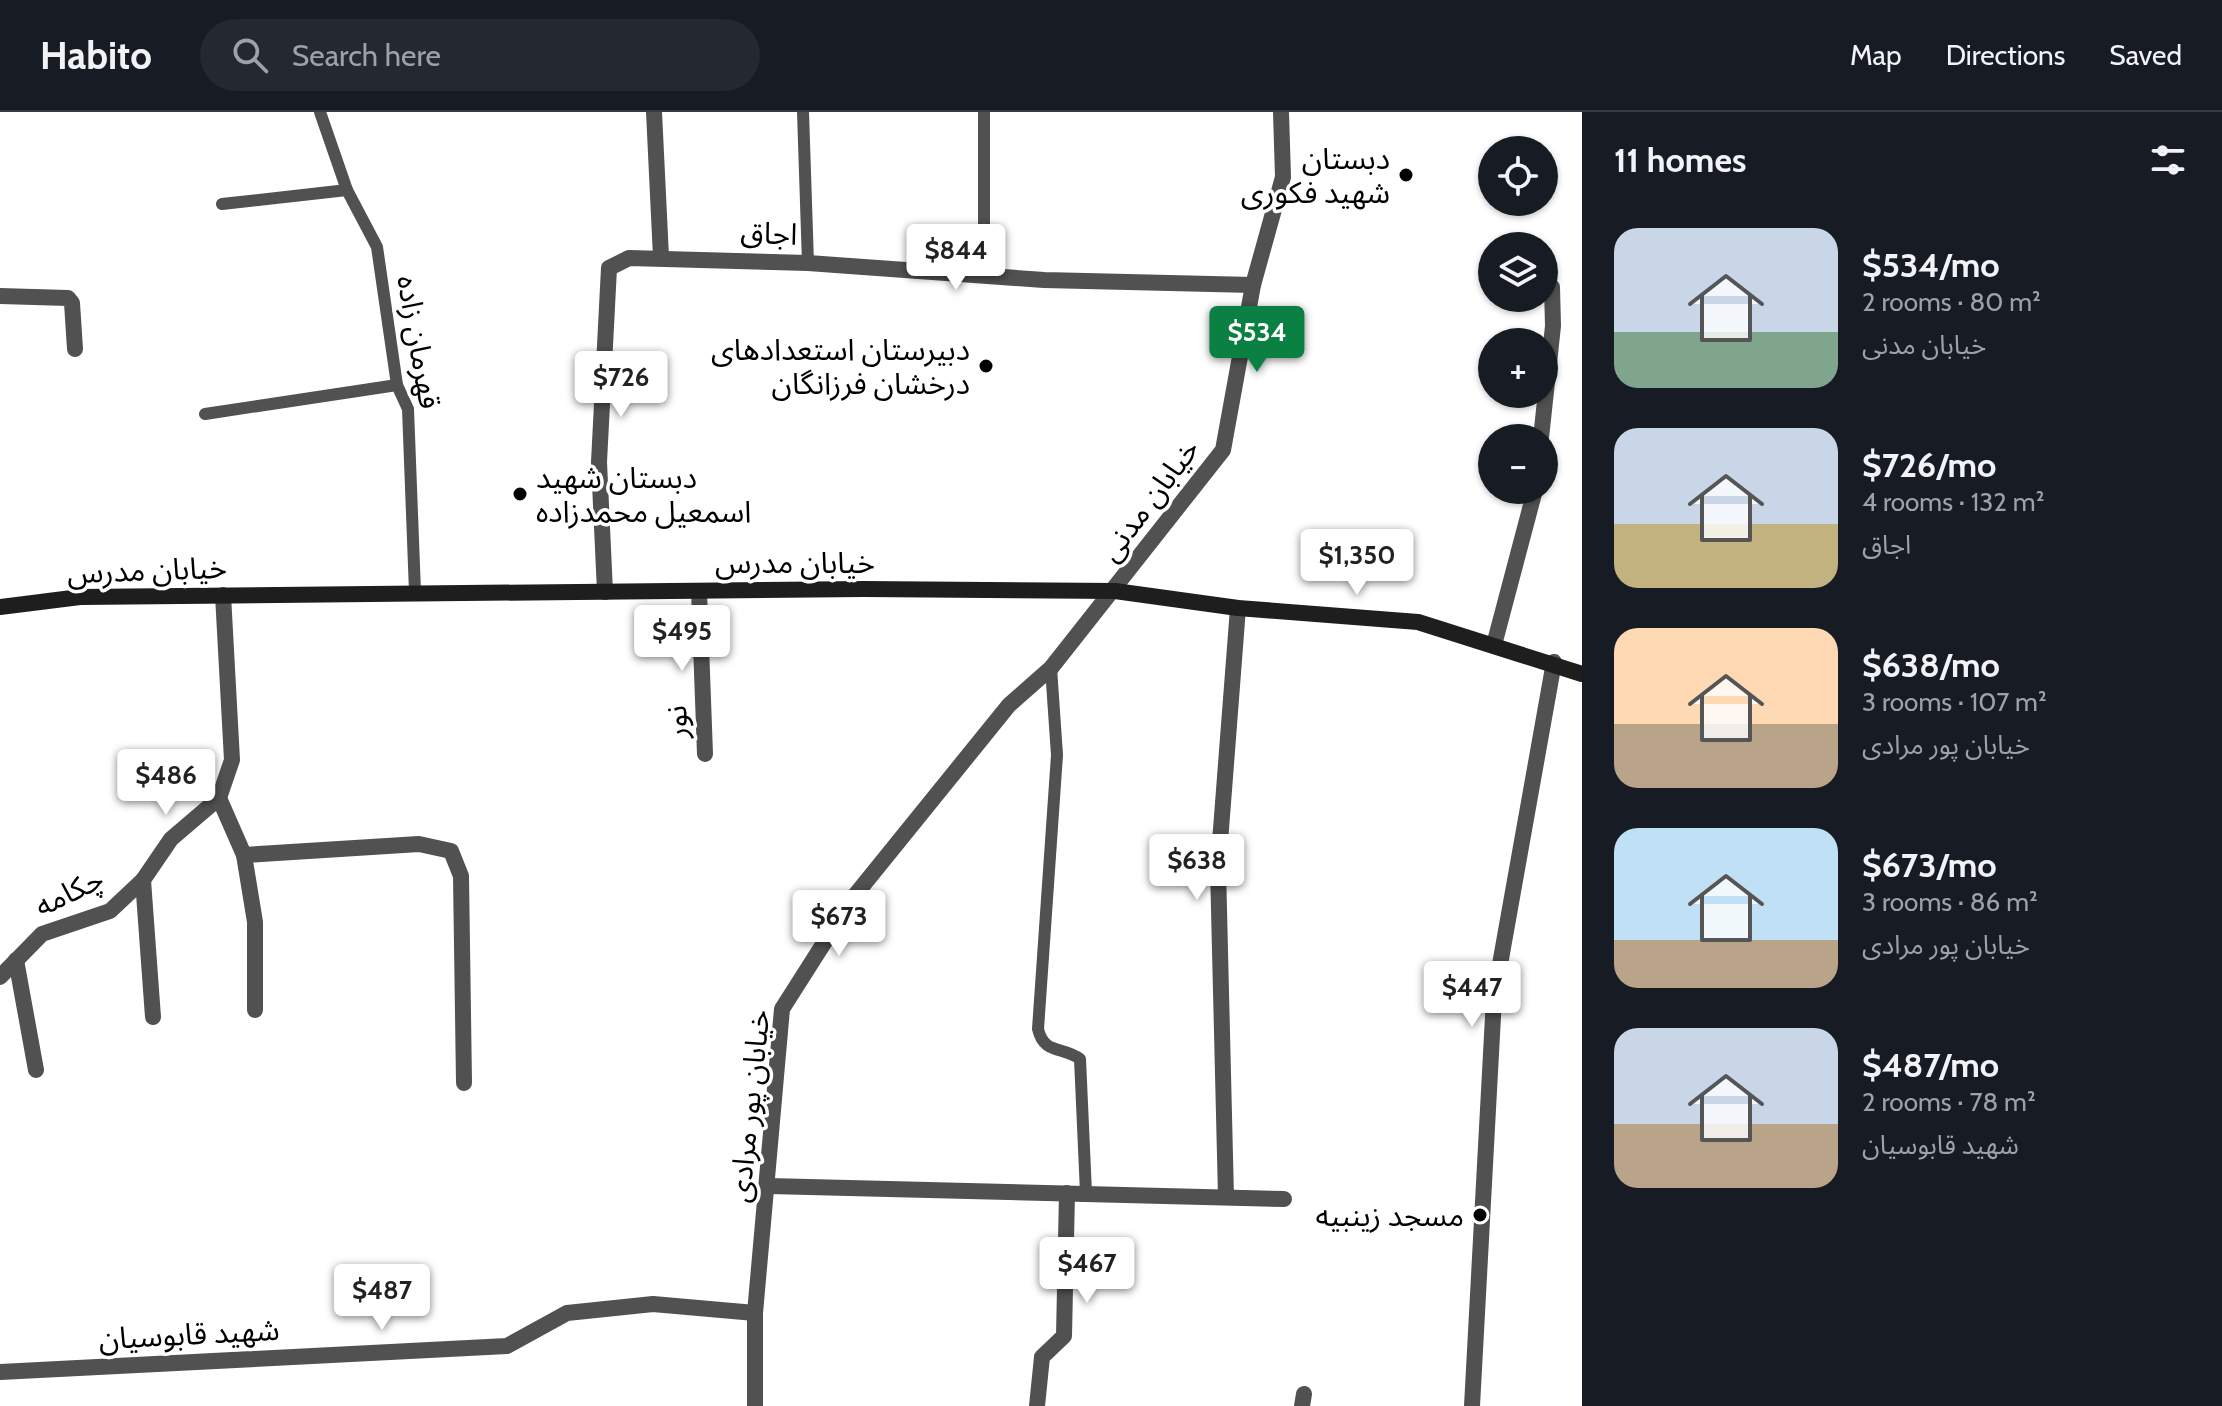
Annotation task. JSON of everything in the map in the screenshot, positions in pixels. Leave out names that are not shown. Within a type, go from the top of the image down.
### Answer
[{"type":"main road","name":"خیابان مدرس","points":[[0,607],[80,597],[415,592],[1115,591],[1238,608],[1418,622],[1554,662],[1582,674]]},
{"type":"street","points":[[654,112],[661,257]]},
{"type":"street","name":"خیابان مدنی","points":[[1115,591],[1223,450],[1253,285],[1283,177],[1281,112]]},
{"type":"street","name":"اجاق","points":[[605,592],[599,462],[609,268],[629,258],[808,263],[984,273],[1044,280],[1253,285]]},
{"type":"street","points":[[0,296],[68,298],[72,303],[75,349]]},
{"type":"street","points":[[1542,424],[1553,312]]},
{"type":"street","points":[[1494,645],[1531,504]]},
{"type":"street","name":"نور","points":[[699,591],[705,754]]},
{"type":"street","name":"خیابان پور مرادی","points":[[755,1406],[755,1313],[769,1186],[782,1009],[852,899],[1009,705],[1051,668],[1115,591]]},
{"type":"street","points":[[223,595],[232,760],[219,798],[244,855],[255,922],[255,1010]]},
{"type":"street","points":[[1226,1197],[1218,868],[1238,608]]},
{"type":"street","points":[[1472,1406],[1494,998],[1554,662]]},
{"type":"street","name":"چکامه","points":[[0,977],[42,934],[110,911],[143,880],[171,839],[219,798]]},
{"type":"street","points":[[244,855],[419,844],[451,851],[461,876],[464,1083]]},
{"type":"street","points":[[143,880],[153,1017]]},
{"type":"street","points":[[16,960],[36,1070]]},
{"type":"street","points":[[769,1186],[1284,1199]]},
{"type":"street","points":[[1037,1406],[1042,1357],[1064,1336],[1067,1315],[1067,1193]]},
{"type":"street","name":"شهید قابوسیان","points":[[0,1372],[507,1346],[567,1313],[653,1304],[755,1313]]},
{"type":"lane","name":"قهرمان زاده","points":[[320,112],[347,190],[377,247],[397,385],[408,409],[415,592]]},
{"type":"lane","points":[[803,112],[808,263]]},
{"type":"lane","points":[[984,112],[984,273]]},
{"type":"lane","points":[[222,204],[347,190]]},
{"type":"lane","points":[[205,414],[397,385]]},
{"type":"lane","points":[[1051,668],[1057,755],[1038,1029],[1041,1041],[1050,1049],[1070,1051],[1080,1059],[1086,1193]]},
{"type":"place","name":"دبستان شهید فکوری","points":[[1406,175]]},
{"type":"place","name":"دبیرستان استعدادهای درخشان فرزانگان","points":[[986,366]]},
{"type":"place","name":"دبستان شهید اسمعیل محمدزاده","points":[[520,494]]},
{"type":"place","name":"مسجد زینبیه","points":[[1480,1215]]}]
